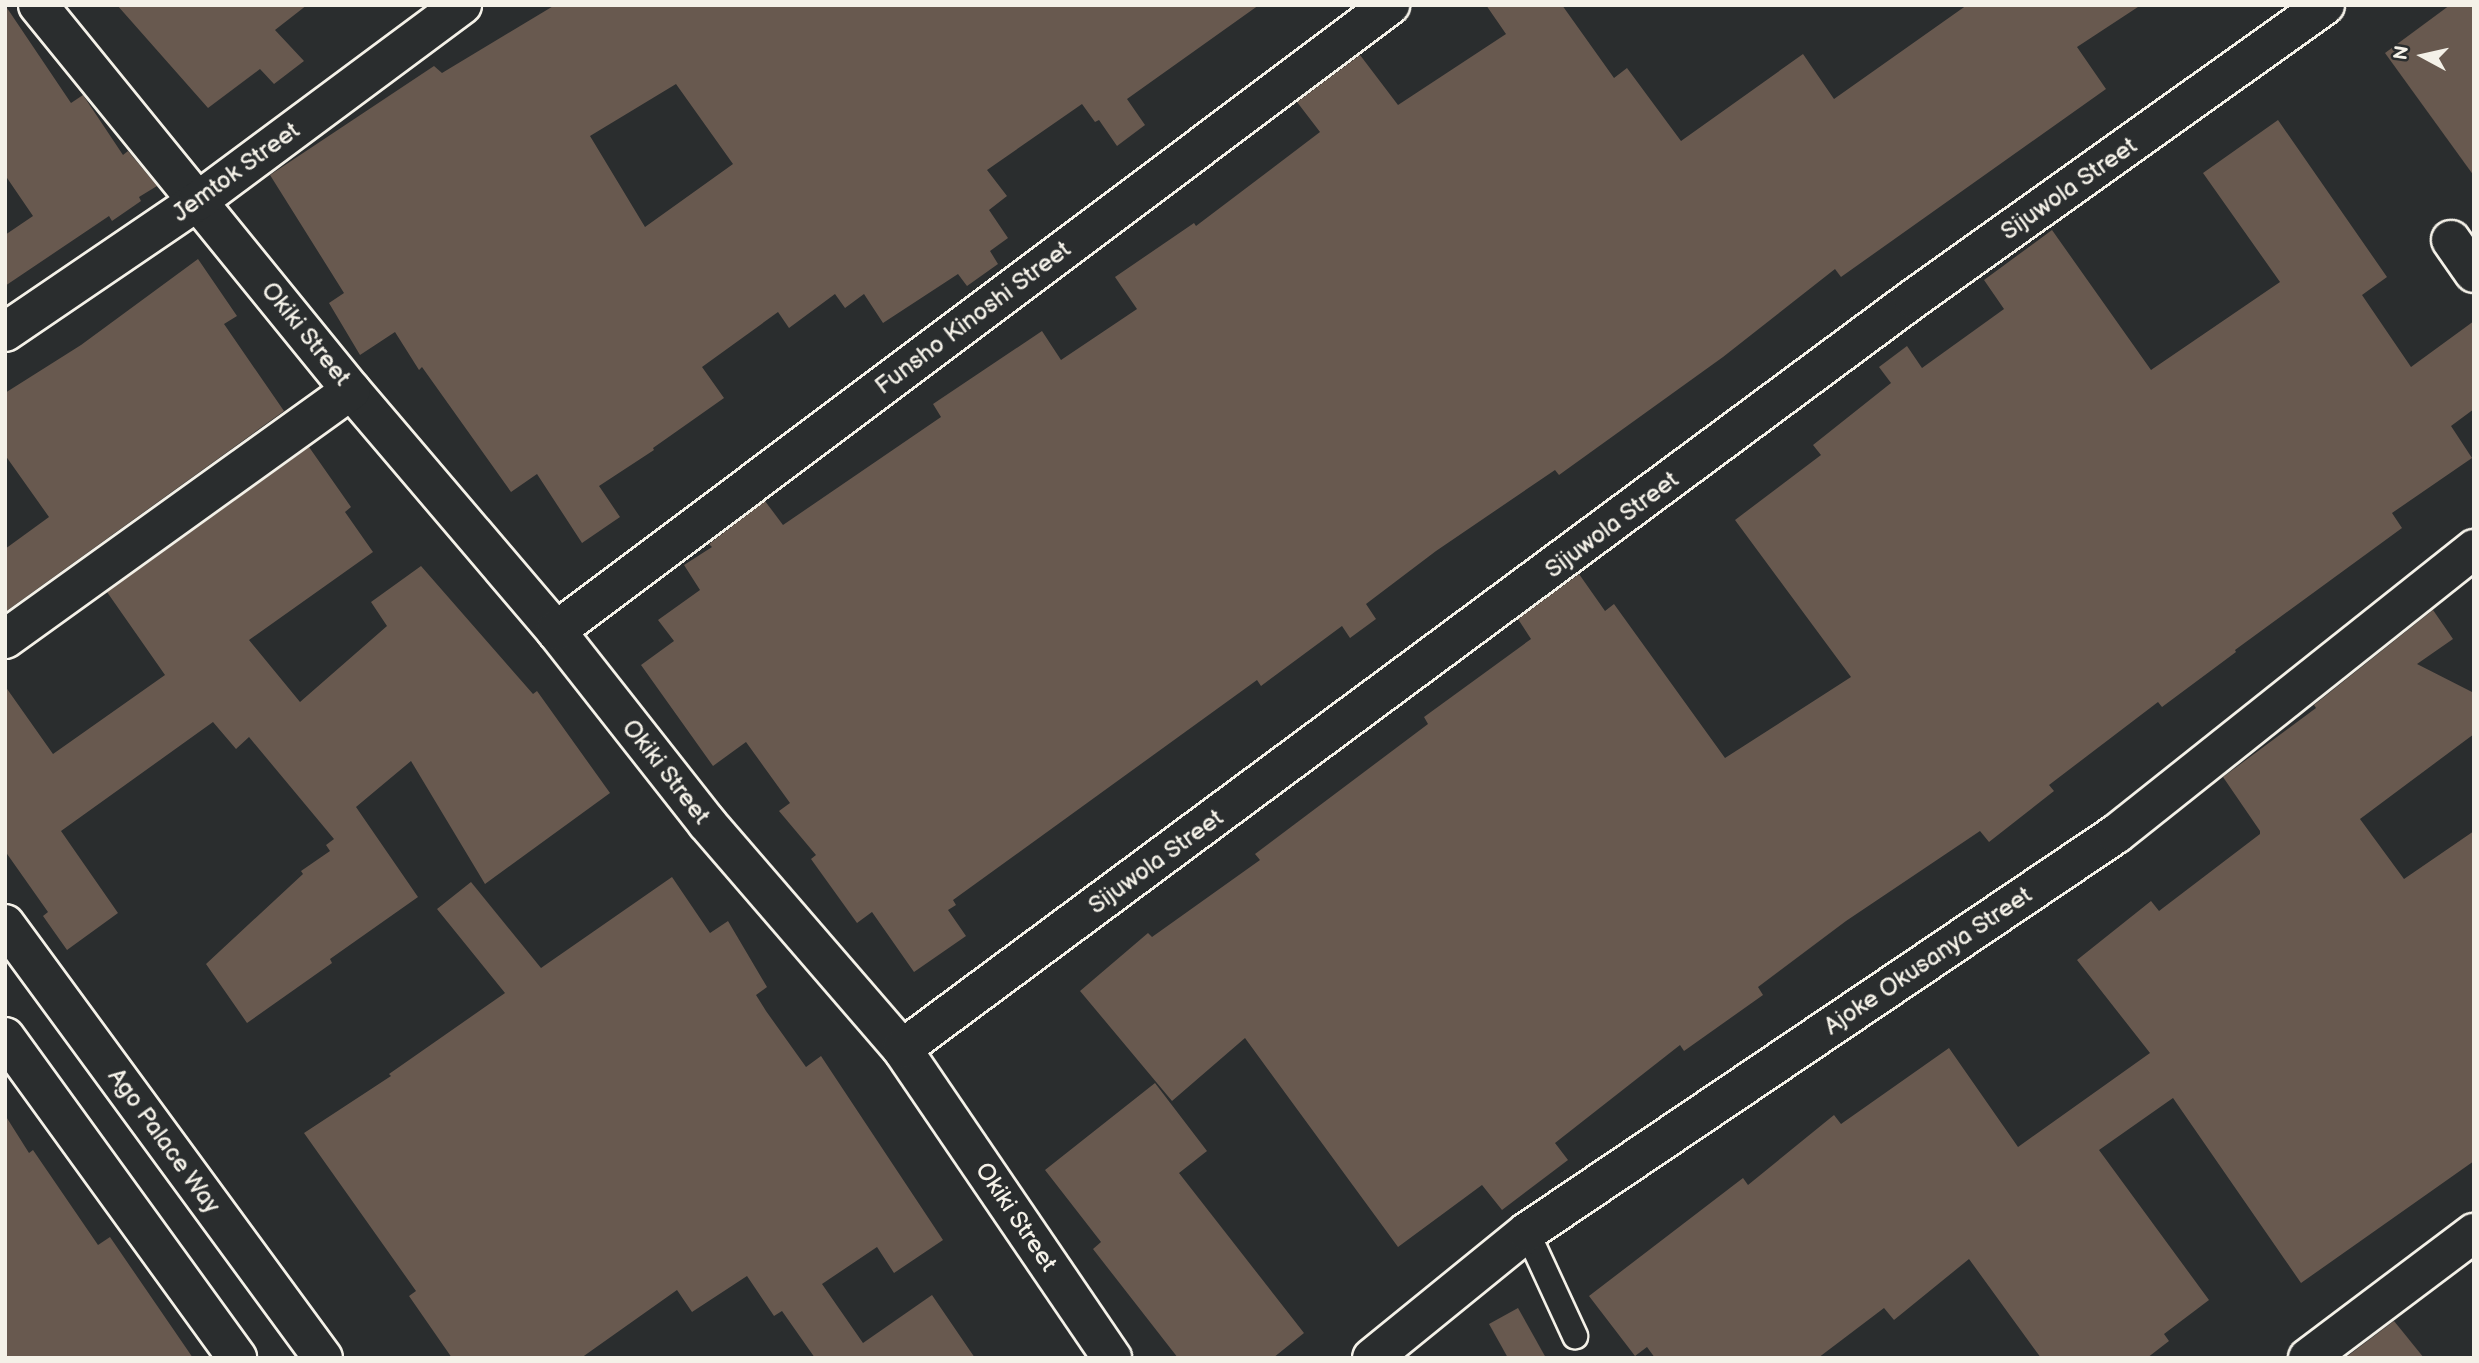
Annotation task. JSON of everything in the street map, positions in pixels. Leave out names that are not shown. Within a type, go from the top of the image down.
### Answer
[{"type":"street","name":"Okiki Street","points":[[38,5],[351,390],[556,631],[707,823],[902,1049],[1112,1358]]},
{"type":"street","name":"Jemtok Street","points":[[5,332],[198,201],[462,5]]},
{"type":"street","name":"Funsho Kinoshi Street","points":[[556,631],[1390,5]]},
{"type":"street","name":"Sijuwola Street","points":[[902,1049],[1913,299],[2325,5]]},
{"type":"street","points":[[2451,240],[2474,273]]},
{"type":"street","points":[[5,639],[351,390]]},
{"type":"street","name":"Ajoke Okusanya Street","points":[[1372,1358],[1527,1232],[2116,834],[2474,549]]},
{"type":"street","name":"Ago Palace Way","points":[[5,924],[323,1358]]},
{"type":"street","points":[[5,1037],[237,1358]]},
{"type":"street","points":[[2308,1358],[2474,1233]]},
{"type":"lane","points":[[1527,1232],[1575,1336]]},
{"type":"building","points":[[5,5],[71,103],[83,95],[123,155],[128,151],[157,186],[139,197],[141,201],[112,221],[109,216],[5,286],[5,235],[33,216],[5,175]]},
{"type":"building","points":[[117,5],[307,5],[275,30],[304,61],[274,84],[260,69],[208,108]]},
{"type":"building","points":[[555,5],[1259,5],[1127,99],[1145,125],[1117,146],[1099,120],[1095,122],[1082,104],[987,170],[1007,196],[989,210],[1008,238],[990,251],[998,264],[967,286],[958,274],[883,323],[864,294],[845,308],[835,294],[789,328],[778,312],[702,367],[724,398],[653,448],[654,450],[599,486],[620,517],[582,543],[537,474],[511,492],[422,367],[419,370],[395,332],[360,355],[329,303],[344,293],[270,175],[434,66],[442,73]],"holes":[[[676,84],[733,164],[645,227],[590,136]]]},
{"type":"building","points":[[1486,5],[1562,5],[1614,78],[1627,68],[1681,141],[1803,54],[1834,99],[1967,5],[2141,5],[2077,47],[2106,89],[1841,277],[1835,269],[1723,357],[1559,475],[1555,470],[1436,551],[1366,604],[1376,619],[1350,638],[1342,626],[1261,686],[1257,680],[953,900],[956,905],[948,910],[966,936],[914,972],[872,912],[857,923],[811,859],[816,855],[779,811],[790,803],[746,742],[713,766],[641,665],[674,641],[658,620],[700,590],[684,565],[712,547],[709,544],[765,501],[783,525],[941,417],[933,404],[1042,331],[1061,360],[1137,309],[1115,277],[1194,223],[1196,226],[1320,132],[1297,102],[1360,55],[1398,105],[1506,34]]},
{"type":"building","points":[[2450,5],[2474,5],[2474,176],[2385,53]]},
{"type":"building","points":[[2278,120],[2387,277],[2362,295],[2411,367],[2474,321],[2474,409],[2451,426],[2472,458],[2392,513],[2402,528],[2162,707],[2158,702],[2049,785],[2054,791],[1989,842],[1980,831],[1846,921],[1758,987],[1763,995],[1684,1051],[1680,1045],[1555,1143],[1568,1160],[1502,1210],[1482,1185],[1398,1247],[1245,1038],[1172,1101],[1080,991],[1148,933],[1152,937],[1260,860],[1255,854],[1428,724],[1424,717],[1531,639],[1518,619],[1579,574],[1605,611],[1614,604],[1725,758],[1851,677],[1735,520],[1821,455],[1813,445],[1891,383],[1879,367],[1907,346],[1922,368],[2004,309],[1984,280],[2052,230],[2151,370],[2280,282],[2203,173]]},
{"type":"building","points":[[198,259],[237,316],[224,324],[284,411],[5,612],[5,549],[49,517],[5,455],[5,393],[81,345]]},
{"type":"building","points":[[309,447],[351,507],[345,512],[373,552],[249,640],[300,702],[387,626],[371,602],[421,566],[533,694],[537,691],[610,793],[485,884],[411,761],[356,807],[418,897],[330,959],[332,963],[247,1023],[206,964],[303,874],[301,871],[330,851],[326,845],[334,839],[249,737],[236,749],[213,722],[61,831],[118,913],[67,950],[43,916],[48,912],[5,851],[5,686],[53,754],[165,675],[107,592]]},
{"type":"building","points":[[2433,610],[2453,639],[2417,664],[2474,693],[2474,734],[2360,819],[2404,879],[2474,831],[2474,1161],[2301,1283],[2173,1098],[2099,1150],[2209,1300],[2164,1334],[2169,1341],[2147,1358],[2041,1358],[1969,1259],[1894,1320],[1884,1308],[1818,1358],[1655,1358],[1647,1347],[1635,1356],[1589,1296],[1743,1178],[1748,1185],[1834,1115],[1841,1124],[1949,1048],[2018,1147],[2150,1053],[2077,960],[2151,901],[2159,911],[2260,834],[2223,777],[2316,708],[2314,705]]},
{"type":"building","points":[[672,877],[710,933],[728,921],[767,987],[756,995],[766,1011],[806,1067],[821,1056],[943,1240],[894,1273],[877,1247],[822,1284],[863,1343],[932,1295],[975,1358],[815,1358],[782,1311],[774,1316],[747,1276],[692,1312],[677,1290],[581,1358],[452,1358],[409,1296],[416,1291],[304,1133],[391,1076],[389,1074],[505,993],[437,909],[471,882],[541,968]]},
{"type":"building","points":[[1155,1083],[1207,1151],[1179,1173],[1304,1333],[1273,1358],[1178,1358],[1093,1249],[1101,1242],[1045,1170]]},
{"type":"building","points":[[5,1115],[29,1153],[33,1150],[98,1245],[110,1237],[193,1358],[5,1358]]},
{"type":"building","points":[[1518,1308],[1546,1358],[1508,1358],[1489,1324]]},
{"type":"building","points":[[2394,1321],[2424,1358],[2345,1358]]}]
